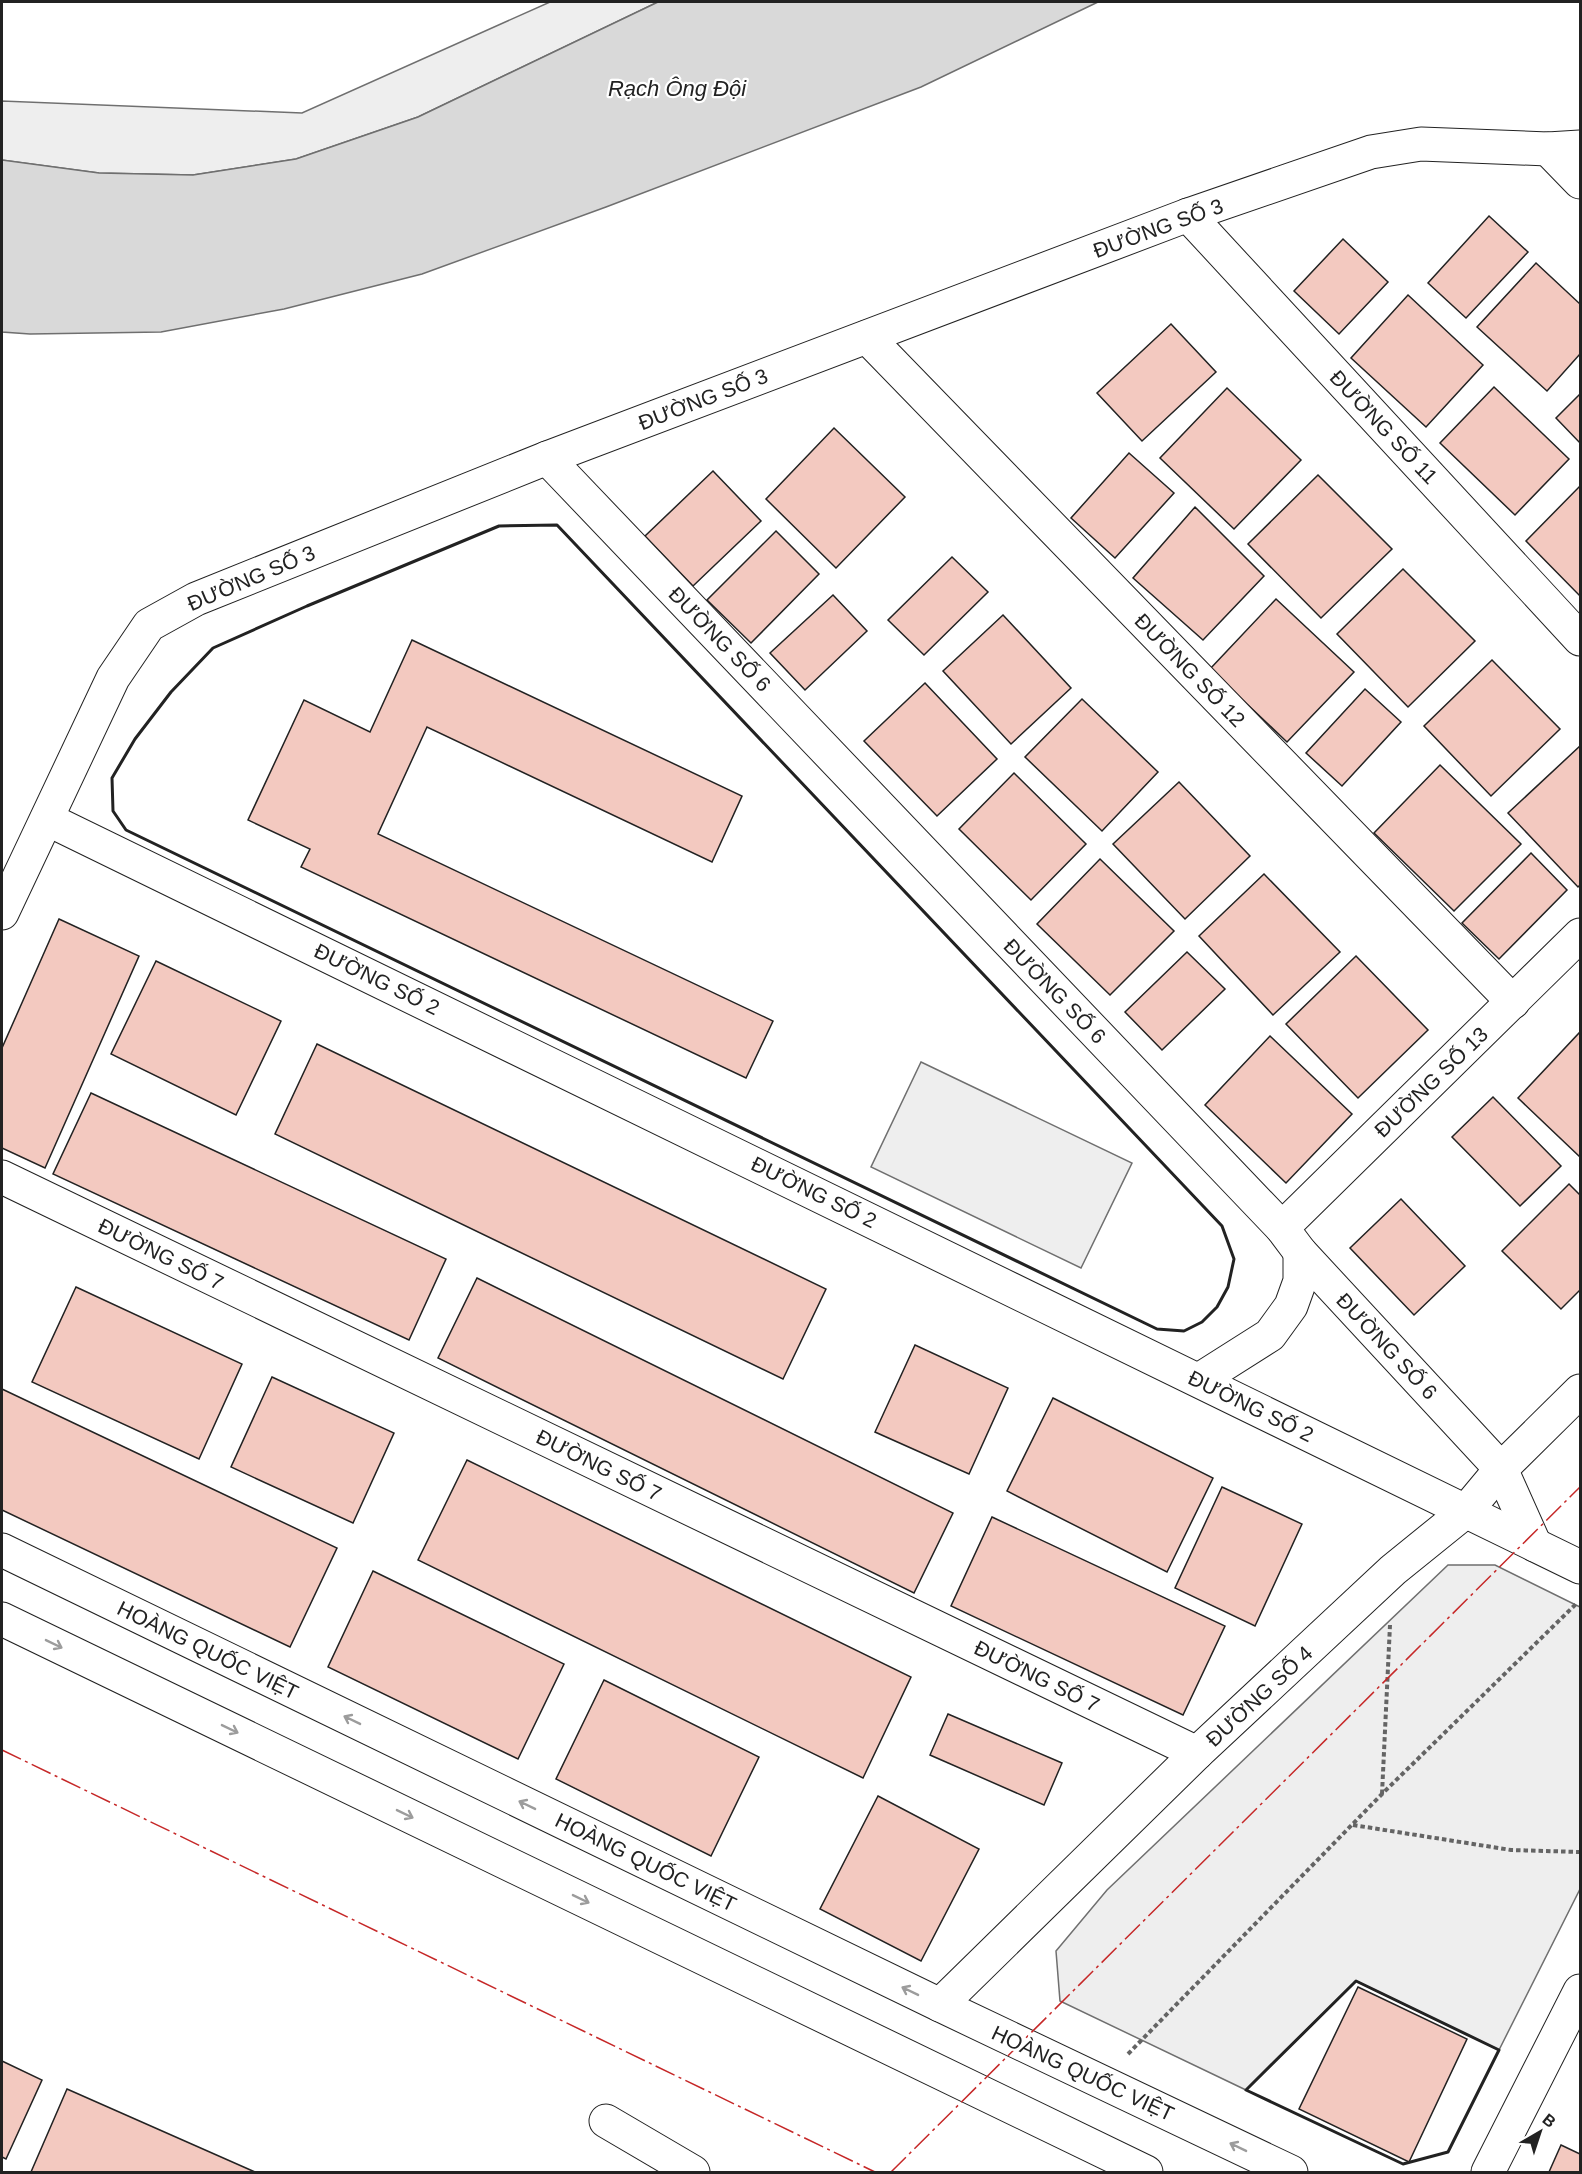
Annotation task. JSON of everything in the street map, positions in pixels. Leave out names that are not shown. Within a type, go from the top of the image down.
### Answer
[{"type":"street","name":"ĐƯỜNG SỐ 3","points":[[2,913],[113,678],[149,625],[196,598],[547,458],[1188,215],[1371,152],[1421,144],[1548,149],[1581,147]]},
{"type":"street","points":[[1548,149],[1581,182]]},
{"type":"street","name":"ĐƯỜNG SỐ 11","points":[[1188,215],[1581,639]]},
{"type":"street","name":"ĐƯỜNG SỐ 12","points":[[867,337],[1512,1002]]},
{"type":"street","name":"ĐƯỜNG SỐ 6","points":[[547,458],[1291,1240],[1501,1469],[1535,1545]]},
{"type":"street","name":"ĐƯỜNG SỐ 2","points":[[47,819],[1581,1567]]},
{"type":"street","name":"ĐƯỜNG SỐ 13","points":[[1291,1240],[1512,1002],[1581,936]]},
{"type":"street","name":"ĐƯỜNG SỐ 7","points":[[2,1177],[1197,1753]]},
{"type":"street","points":[[1199,1380],[1270,1335],[1291,1306],[1300,1281],[1291,1240]]},
{"type":"street","name":"ĐƯỜNG SỐ 4","points":[[940,2005],[1197,1753],[1393,1570],[1466,1510],[1501,1469],[1581,1391]]},
{"type":"street","name":"HOÀNG QUỐC VIỆT","points":[[2,1550],[940,2005],[1291,2172]]},
{"type":"street","points":[[2,1619],[1146,2172]]},
{"type":"street","points":[[1488,2172],[1581,1991]]},
{"type":"street","points":[[606,2121],[693,2172]]},
{"type":"path","points":[[1382,1794],[1393,1570]]},
{"type":"path","points":[[1101,2082],[1382,1794],[1581,1599]]},
{"type":"path","points":[[1352,1825],[1511,1850],[1581,1852]]},
{"type":"shaded area","points":[[550,2],[658,2],[418,117],[296,159],[193,175],[99,173],[2,160],[2,101],[302,113]]},
{"type":"shaded area","points":[[921,1062],[1132,1163],[1081,1268],[871,1167]]},
{"type":"shaded area","points":[[1448,1565],[1495,1565],[1580,1607],[1580,1889],[1499,2050],[1356,1981],[1246,2090],[1060,2001],[1056,1951],[1107,1890]]},
{"type":"water","name":"Rạch Ông Đội","points":[[658,2],[1098,2],[921,87],[606,207],[422,274],[284,309],[161,332],[30,334],[2,332],[2,160],[99,173],[193,175],[296,159],[418,117]]},
{"type":"building","points":[[1489,216],[1528,252],[1466,318],[1428,283]]},
{"type":"building","points":[[1343,239],[1388,282],[1339,334],[1294,291]]},
{"type":"building","points":[[1536,263],[1580,304],[1580,354],[1547,391],[1477,327]]},
{"type":"building","points":[[1408,295],[1483,365],[1426,427],[1351,358]]},
{"type":"building","points":[[1171,324],[1216,372],[1142,441],[1097,393]]},
{"type":"building","points":[[1494,387],[1569,459],[1515,515],[1440,443]]},
{"type":"building","points":[[1227,388],[1301,460],[1234,529],[1160,458]]},
{"type":"building","points":[[1580,394],[1580,443],[1556,418]]},
{"type":"building","points":[[834,428],[905,497],[836,568],[766,499]]},
{"type":"building","points":[[1129,453],[1174,493],[1115,558],[1071,518]]},
{"type":"building","points":[[713,471],[761,521],[693,586],[645,536]]},
{"type":"building","points":[[1318,475],[1392,549],[1321,618],[1248,544]]},
{"type":"building","points":[[1580,486],[1580,596],[1526,541]]},
{"type":"building","points":[[1195,507],[1264,576],[1203,640],[1133,578]]},
{"type":"building","points":[[776,531],[819,574],[751,643],[707,600]]},
{"type":"building","points":[[952,557],[988,592],[924,655],[888,620]]},
{"type":"building","points":[[1403,569],[1475,641],[1408,707],[1337,634]]},
{"type":"building","points":[[833,595],[867,631],[805,690],[770,653]]},
{"type":"building","points":[[1276,599],[1354,672],[1287,742],[1210,669]]},
{"type":"building","points":[[1003,615],[1071,688],[1011,744],[943,671]]},
{"type":"building","points":[[412,640],[742,796],[712,862],[427,727],[378,834],[773,1021],[746,1078],[301,867],[310,849],[248,820],[304,700],[370,732]]},
{"type":"building","points":[[1492,660],[1560,729],[1491,796],[1424,726]]},
{"type":"building","points":[[925,683],[997,759],[937,816],[864,741]]},
{"type":"building","points":[[1365,689],[1401,722],[1342,786],[1306,753]]},
{"type":"building","points":[[1082,699],[1158,772],[1102,831],[1025,757]]},
{"type":"building","points":[[1580,746],[1580,885],[1578,887],[1508,813]]},
{"type":"building","points":[[1440,765],[1521,844],[1454,911],[1374,833]]},
{"type":"building","points":[[1014,773],[1086,844],[1031,900],[959,829]]},
{"type":"building","points":[[1179,782],[1250,856],[1185,919],[1113,844]]},
{"type":"building","points":[[1531,853],[1567,890],[1499,959],[1462,923]]},
{"type":"building","points":[[1100,859],[1174,931],[1110,995],[1037,924]]},
{"type":"building","points":[[1264,874],[1340,952],[1273,1015],[1199,936]]},
{"type":"building","points":[[59,919],[139,956],[45,1168],[2,1148],[2,1048]]},
{"type":"building","points":[[1187,952],[1225,989],[1162,1050],[1125,1012]]},
{"type":"building","points":[[1356,956],[1428,1030],[1358,1098],[1286,1024]]},
{"type":"building","points":[[156,961],[281,1021],[236,1115],[111,1054]]},
{"type":"building","points":[[1580,1032],[1580,1157],[1518,1098]]},
{"type":"building","points":[[1270,1036],[1352,1114],[1286,1183],[1205,1105]]},
{"type":"building","points":[[317,1044],[826,1289],[783,1379],[275,1134]]},
{"type":"building","points":[[91,1093],[446,1259],[409,1340],[53,1174]]},
{"type":"building","points":[[1493,1097],[1561,1166],[1520,1206],[1452,1137]]},
{"type":"building","points":[[1569,1184],[1580,1195],[1580,1290],[1561,1309],[1502,1251]]},
{"type":"building","points":[[1401,1199],[1465,1266],[1414,1315],[1350,1248]]},
{"type":"building","points":[[477,1278],[953,1513],[914,1593],[438,1358]]},
{"type":"building","points":[[76,1287],[242,1364],[199,1459],[32,1382]]},
{"type":"building","points":[[915,1345],[1008,1388],[969,1474],[875,1432]]},
{"type":"building","points":[[272,1377],[394,1433],[353,1523],[231,1467]]},
{"type":"building","points":[[2,1389],[337,1548],[290,1647],[2,1510]]},
{"type":"building","points":[[1053,1398],[1213,1478],[1167,1572],[1007,1491]]},
{"type":"building","points":[[467,1460],[911,1677],[863,1778],[418,1560]]},
{"type":"building","points":[[1222,1487],[1302,1524],[1255,1626],[1175,1588]]},
{"type":"building","points":[[992,1517],[1225,1626],[1183,1715],[951,1606]]},
{"type":"building","points":[[373,1571],[564,1664],[518,1759],[328,1667]]},
{"type":"building","points":[[604,1680],[759,1757],[711,1856],[556,1779]]},
{"type":"building","points":[[948,1714],[1062,1763],[1044,1805],[930,1755]]},
{"type":"building","points":[[878,1796],[979,1849],[921,1961],[820,1909]]},
{"type":"building","points":[[1358,1987],[1467,2039],[1409,2162],[1299,2109]]},
{"type":"building","points":[[2,2061],[42,2080],[6,2159],[2,2157]]},
{"type":"building","points":[[67,2089],[255,2172],[31,2172]]},
{"type":"building","points":[[1561,2145],[1580,2154],[1580,2172],[1549,2172]]},
{"type":"wall","points":[[557,525],[1222,1226],[1234,1259],[1228,1287],[1217,1307],[1202,1322],[1184,1331],[1157,1329],[126,830],[113,811],[112,778],[135,739],[171,692],[213,648],[499,526],[557,525]]},
{"type":"wall","points":[[1356,1981],[1499,2050],[1448,2152],[1403,2164],[1246,2090],[1356,1981]]},
{"type":"power","points":[[891,2172],[1580,1487]]},
{"type":"power","points":[[2,1750],[875,2172]]}]
